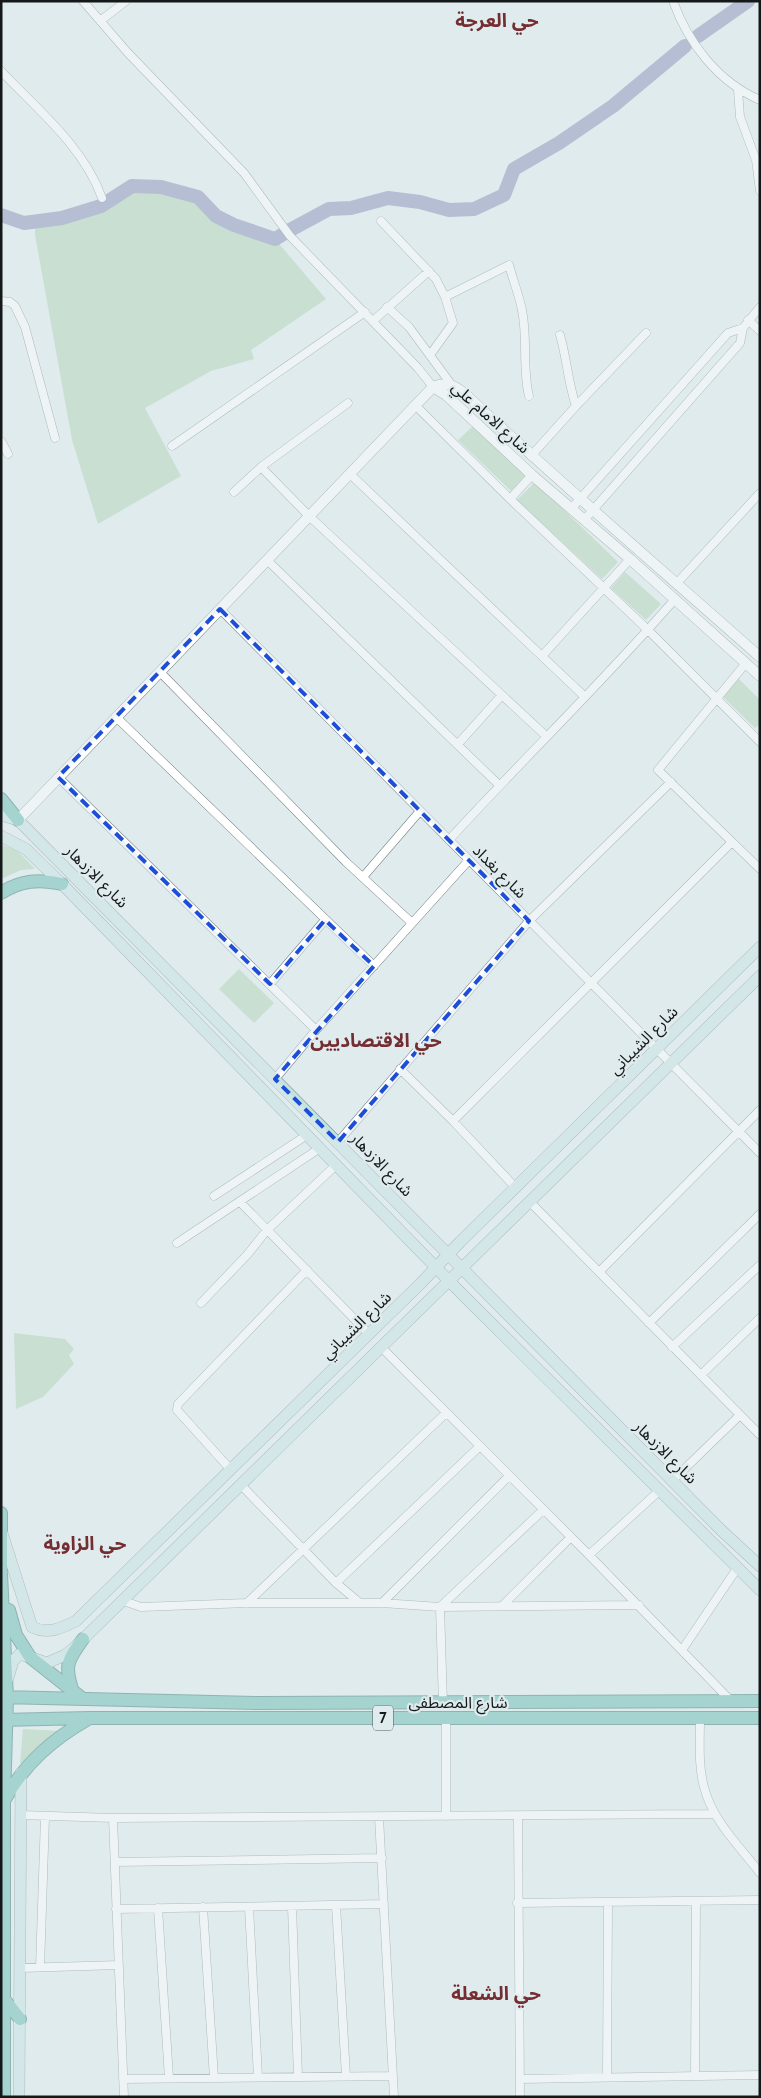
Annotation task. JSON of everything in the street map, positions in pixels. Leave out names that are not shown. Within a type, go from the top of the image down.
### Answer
[{"type":"highway","points":[[1,799],[18,820]]},
{"type":"highway","points":[[1,893],[13,885],[28,881],[43,880],[62,884]]},
{"type":"highway","points":[[1,1513],[1,1572],[7,1683],[4,1697],[4,2097]]},
{"type":"highway","points":[[1,1572],[16,1635],[30,1657],[78,1696]]},
{"type":"highway","points":[[78,1696],[67,1673],[68,1666],[83,1639]]},
{"type":"highway","name":"شارع المصطفى","points":[[4,1697],[78,1696],[258,1704],[760,1701]]},
{"type":"highway","points":[[4,1801],[21,1773],[58,1738],[89,1718]]},
{"type":"highway","name":"شارع المصطفى","points":[[4,1720],[89,1718],[760,1718]]},
{"type":"highway","points":[[4,1999],[20,2019]]},
{"type":"main road","points":[[1,815],[18,820]]},
{"type":"main road","name":"شارع الازدهار","points":[[18,820],[630,1439],[722,1531],[758,1562]]},
{"type":"main road","name":"شارع الازدهار","points":[[1,836],[26,849],[62,884],[448,1280],[618,1451],[738,1566],[760,1590]]},
{"type":"main road","name":"شارع الشيباني","points":[[2,1532],[32,1627],[48,1631],[60,1628],[76,1620],[231,1470],[760,947]]},
{"type":"main road","name":"شارع الشيباني","points":[[30,1657],[47,1663],[65,1655],[83,1639],[760,976]]},
{"type":"main road","points":[[199,1024],[210,1013]]},
{"type":"main road","points":[[618,1451],[630,1439]]},
{"type":"main road","points":[[177,1523],[189,1536]]},
{"type":"main road","points":[[7,1683],[16,1656],[24,1654],[30,1657]]},
{"type":"main road","points":[[19,2097],[21,1773]]},
{"type":"street","points":[[18,820],[433,387],[374,320],[290,236],[244,173],[128,53],[83,1]]},
{"type":"street","points":[[100,21],[126,1]]},
{"type":"street","points":[[673,1],[679,18],[704,58],[738,90],[760,100]]},
{"type":"street","points":[[1,71],[67,141],[87,166],[102,198]]},
{"type":"street","points":[[738,90],[741,123],[755,154],[760,192]]},
{"type":"street","points":[[755,154],[760,146]]},
{"type":"street","points":[[381,221],[436,279],[445,297],[453,323],[430,355]]},
{"type":"street","points":[[445,297],[509,265],[522,310],[526,357],[525,380],[530,396]]},
{"type":"street","points":[[374,320],[429,271]]},
{"type":"street","points":[[1,301],[10,302],[15,306],[25,327],[55,438]]},
{"type":"street","points":[[387,307],[409,327],[451,384]]},
{"type":"street","points":[[585,519],[740,343],[743,328],[760,308]]},
{"type":"street","points":[[172,446],[365,312]]},
{"type":"street","points":[[748,320],[760,331]]},
{"type":"street","points":[[572,508],[728,333],[743,328]]},
{"type":"street","points":[[532,456],[576,406],[646,333]]},
{"type":"street","points":[[560,336],[567,359],[570,388],[576,406]]},
{"type":"street","name":"شارع الامام علي","points":[[433,387],[451,384],[464,393],[532,456],[760,657]]},
{"type":"street","name":"شارع الامام علي","points":[[433,387],[446,395],[532,474],[760,676]]},
{"type":"street","points":[[234,492],[261,467],[348,403]]},
{"type":"street","points":[[416,406],[510,499],[605,588],[760,742]]},
{"type":"street","points":[[1,440],[8,454]]},
{"type":"street","points":[[261,467],[309,516],[546,736]]},
{"type":"street","points":[[350,474],[584,696]]},
{"type":"street","points":[[510,499],[532,474]]},
{"type":"street","points":[[677,583],[760,493]]},
{"type":"street","points":[[542,656],[630,559]]},
{"type":"street","points":[[267,560],[499,784]]},
{"type":"street","points":[[449,840],[499,784],[648,630],[675,599]]},
{"type":"street","name":"شارع بغداد","points":[[220,609],[760,1153]]},
{"type":"street","points":[[746,663],[658,770],[760,869]]},
{"type":"street","points":[[160,672],[363,877],[412,923]]},
{"type":"street","points":[[458,744],[502,695]]},
{"type":"street","points":[[116,717],[374,966]]},
{"type":"street","points":[[58,777],[316,1030]]},
{"type":"street","points":[[338,1142],[529,921],[671,782]]},
{"type":"street","points":[[363,877],[420,811]]},
{"type":"street","points":[[453,1122],[732,842]]},
{"type":"street","points":[[274,1079],[469,860]]},
{"type":"street","points":[[270,984],[325,920]]},
{"type":"street","points":[[400,1069],[516,1188]]},
{"type":"street","points":[[599,1272],[760,1110]]},
{"type":"street","points":[[214,1196],[307,1135]]},
{"type":"street","points":[[176,1243],[320,1148]]},
{"type":"street","points":[[201,1303],[247,1255],[267,1230],[336,1165]]},
{"type":"street","points":[[240,1202],[369,1334]]},
{"type":"street","points":[[530,1202],[760,1435]]},
{"type":"street","points":[[649,1323],[760,1214]]},
{"type":"street","points":[[672,1346],[760,1265]]},
{"type":"street","points":[[231,1470],[177,1410],[178,1404],[307,1270]]},
{"type":"street","points":[[701,1376],[760,1318]]},
{"type":"street","points":[[381,1347],[589,1554],[732,1701]]},
{"type":"street","points":[[248,1603],[446,1413]]},
{"type":"street","points":[[672,1481],[740,1415]]},
{"type":"street","points":[[336,1584],[480,1446]]},
{"type":"street","points":[[382,1603],[509,1476]]},
{"type":"street","points":[[241,1484],[336,1584],[360,1604]]},
{"type":"street","points":[[589,1554],[659,1491]]},
{"type":"street","points":[[443,1704],[440,1608],[543,1510]]},
{"type":"street","points":[[502,1606],[571,1536]]},
{"type":"street","points":[[682,1650],[738,1566]]},
{"type":"street","points":[[122,1600],[141,1607],[248,1603],[382,1603],[440,1608],[639,1606]]},
{"type":"street","points":[[446,1718],[446,1816]]},
{"type":"street","points":[[700,1719],[699,1760],[704,1788],[714,1814],[760,1873]]},
{"type":"street","points":[[20,1815],[113,1818],[714,1814]]},
{"type":"street","points":[[518,1816],[517,1903],[520,2097]]},
{"type":"street","points":[[40,1967],[45,1817]]},
{"type":"street","points":[[380,1817],[394,2097]]},
{"type":"street","points":[[113,1818],[124,2097]]},
{"type":"street","points":[[114,1862],[382,1858]]},
{"type":"street","points":[[517,1903],[760,1900]]},
{"type":"street","points":[[695,2076],[696,1901]]},
{"type":"street","points":[[607,2077],[608,1902]]},
{"type":"street","points":[[116,1909],[384,1904]]},
{"type":"street","points":[[336,1905],[346,2076]]},
{"type":"street","points":[[249,1906],[258,2077]]},
{"type":"street","points":[[292,1906],[298,2077]]},
{"type":"street","points":[[204,1907],[214,2078]]},
{"type":"street","points":[[158,1908],[169,2078]]},
{"type":"street","points":[[20,1968],[119,1965]]},
{"type":"street","points":[[520,2079],[760,2075]]},
{"type":"street","points":[[123,2079],[393,2076]]},
{"type":"highlighted area","points":[[220,609],[529,921],[338,1142],[275,1079],[374,966],[325,920],[270,984],[58,777]]},
{"type":"green space","points":[[132,186],[161,187],[198,197],[216,216],[234,225],[275,239],[326,299],[251,350],[254,359],[211,371],[145,408],[181,476],[98,524],[72,440],[35,235],[35,222],[62,218],[101,206]]},
{"type":"green space","points":[[474,425],[526,475],[511,491],[458,440]]},
{"type":"green space","points":[[535,482],[618,562],[602,579],[517,500]]},
{"type":"green space","points":[[625,572],[661,604],[646,620],[611,588]]},
{"type":"green space","points":[[738,678],[760,700],[760,724],[755,728],[722,696]]},
{"type":"green space","points":[[1,844],[19,852],[35,869],[21,870],[1,879]]},
{"type":"green space","points":[[239,969],[274,1003],[254,1023],[219,989]]},
{"type":"green space","points":[[14,1333],[65,1339],[74,1349],[69,1355],[74,1364],[43,1397],[16,1409]]},
{"type":"green space","points":[[23,1729],[60,1731],[20,1764]]},
{"type":"waterway","points":[[698,36],[748,1]]},
{"type":"waterway","points":[[290,230],[329,209],[351,208],[388,198],[420,202],[449,210],[474,209],[504,195],[514,169],[559,143],[613,106],[685,46]]},
{"type":"waterway","points":[[1,215],[24,223],[62,218],[101,206],[132,186],[161,187],[198,197],[216,216],[234,225],[275,239],[285,233]]},
{"type":"district","name":"حي العرجة","points":[[497,20]]},
{"type":"district","name":"حي الاقتصاديين","points":[[376,1040]]},
{"type":"district","name":"حي الزاوية","points":[[85,1543]]},
{"type":"district","name":"حي الشعلة","points":[[496,1993]]}]
